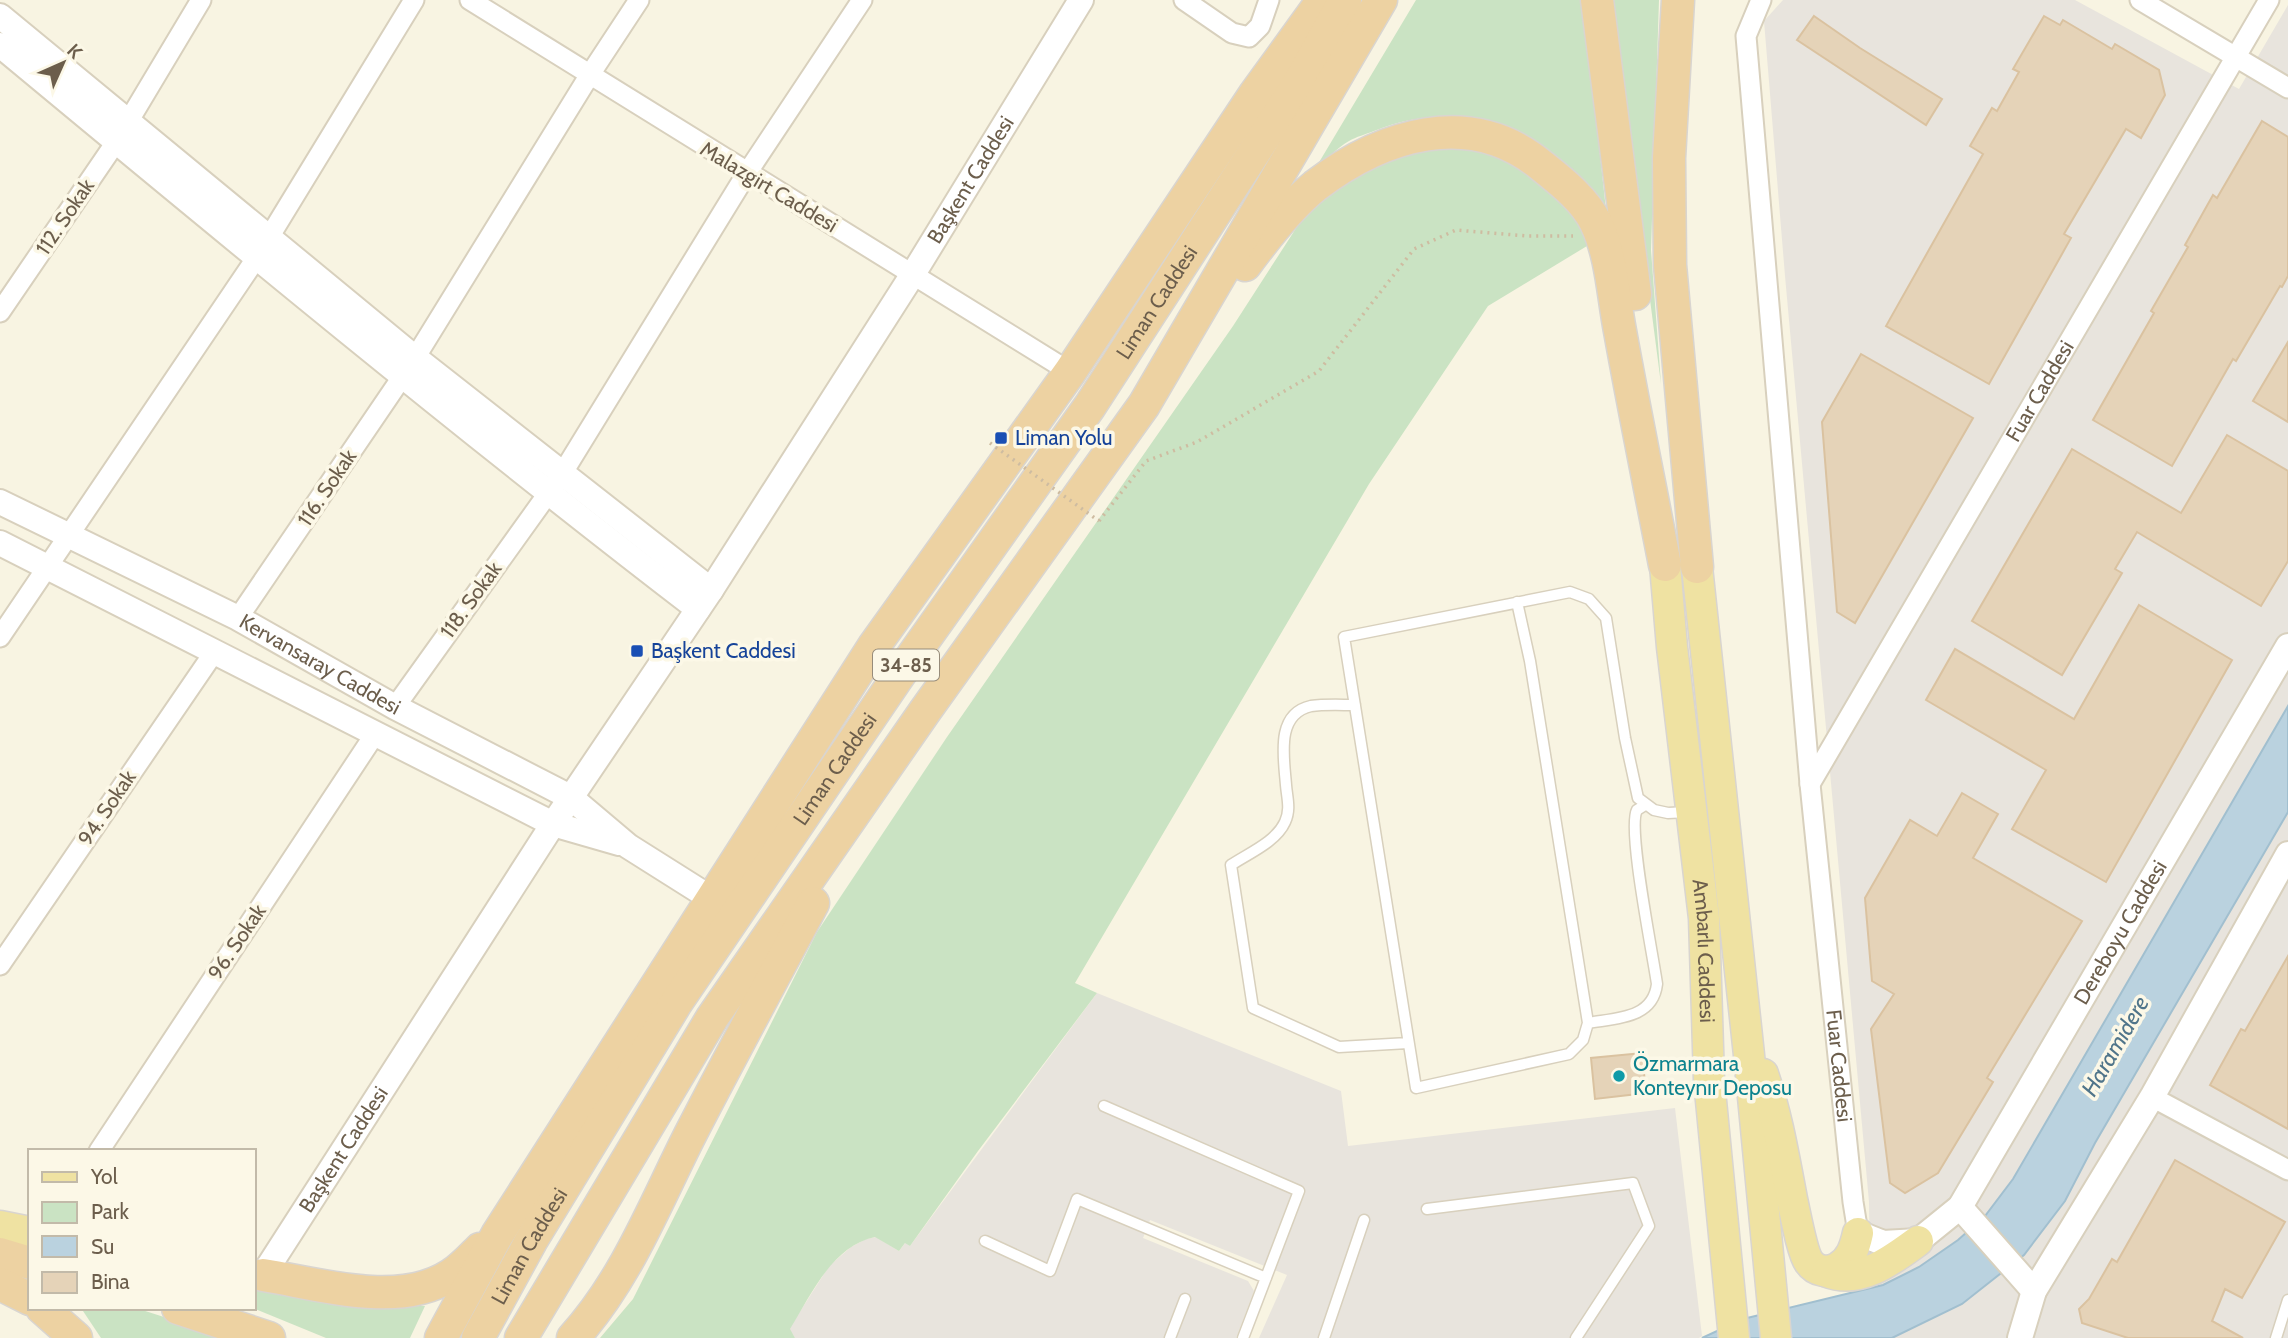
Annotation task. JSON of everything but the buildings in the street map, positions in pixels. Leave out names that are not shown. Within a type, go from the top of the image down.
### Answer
[{"type":"highway","points":[[441,1338],[497,1235],[874,646],[1070,372],[1255,94],[1324,0]]},
{"type":"highway","name":"Liman Caddesi","points":[[478,1338],[531,1241],[676,1003],[897,678],[1090,406],[1301,80],[1345,0]]},
{"type":"highway","name":"Liman Caddesi","points":[[521,1338],[712,1018],[925,711],[1144,405],[1381,0]]},
{"type":"highway","points":[[1597,0],[1646,374],[1665,565]]},
{"type":"highway","points":[[1678,0],[1669,158],[1670,265],[1696,566]]},
{"type":"highway","points":[[1144,405],[1266,236],[1313,188],[1360,156],[1402,139],[1450,131],[1487,136],[1532,158],[1572,190],[1595,221],[1608,252],[1620,330],[1665,565]]},
{"type":"highway","points":[[573,1338],[603,1303],[626,1263],[722,1072],[822,887],[925,711]]},
{"type":"highway","points":[[259,1274],[371,1293],[421,1289],[451,1275],[497,1235]]},
{"type":"highway","points":[[0,1254],[28,1262]]},
{"type":"highway","points":[[0,1284],[28,1298]]},
{"type":"highway","points":[[44,1310],[76,1338]]},
{"type":"highway","points":[[184,1310],[269,1338]]},
{"type":"main road","name":"Ambarlı Caddesi","points":[[1665,565],[1704,918],[1709,1080],[1734,1338]]},
{"type":"main road","name":"Ambarlı Caddesi","points":[[1696,566],[1776,1338]]},
{"type":"main road","points":[[1745,1019],[1774,1105],[1797,1223],[1809,1262],[1820,1271],[1837,1276],[1854,1275],[1882,1266],[1918,1241]]},
{"type":"main road","points":[[0,1226],[28,1232]]},
{"type":"main road","points":[[1826,1272],[1847,1261],[1858,1233]]},
{"type":"street","name":"112. Sokak","points":[[0,312],[122,132],[201,0]]},
{"type":"street","points":[[0,637],[263,248],[414,0]]},
{"type":"street","name":"Malazgirt Caddesi","points":[[470,0],[1070,372]]},
{"type":"street","name":"116. Sokak","points":[[238,618],[409,367],[639,0]]},
{"type":"street","name":"118. Sokak","points":[[395,707],[555,484],[747,173],[862,0]]},
{"type":"street","name":"Başkent Caddesi","points":[[259,1274],[570,797],[705,599],[913,274],[1081,0]]},
{"type":"street","points":[[1184,0],[1232,33],[1249,37],[1260,26],[1269,0]]},
{"type":"street","name":"Fuar Caddesi","points":[[1761,0],[1746,36],[1810,784],[1858,1233]]},
{"type":"street","points":[[2140,0],[2288,88]]},
{"type":"street","name":"Fuar Caddesi","points":[[1810,784],[2269,0]]},
{"type":"street","points":[[0,16],[122,132]]},
{"type":"street","points":[[0,45],[122,132],[555,484],[705,599]]},
{"type":"street","name":"Kervansaray Caddesi","points":[[0,502],[238,618],[395,707],[570,797],[628,846],[712,899]]},
{"type":"street","name":"Kervansaray Caddesi","points":[[0,543],[553,824],[628,846]]},
{"type":"street","name":"Dereboyu Caddesi","points":[[1964,1212],[2288,646]]},
{"type":"street","name":"94. Sokak","points":[[0,965],[215,651]]},
{"type":"street","name":"96. Sokak","points":[[100,1149],[375,734]]},
{"type":"street","points":[[2020,1338],[2034,1291],[2152,1097],[2288,854]]},
{"type":"street","points":[[2152,1097],[2288,1170]]},
{"type":"street","points":[[1858,1233],[1883,1243],[1918,1241],[1964,1212],[2034,1291]]},
{"type":"lane","points":[[1517,602],[1530,661],[1588,1024],[1583,1040],[1569,1054],[1416,1088],[1344,637],[1517,602],[1570,592],[1589,599],[1605,618],[1638,798],[1645,805],[1661,812],[1691,812]]},
{"type":"lane","points":[[1355,705],[1310,706],[1288,724],[1283,739],[1287,814],[1280,830],[1274,836],[1231,865],[1235,891],[1254,1008],[1339,1047],[1408,1043]]},
{"type":"lane","points":[[1588,1024],[1637,1014],[1651,1003],[1657,990],[1634,822],[1637,810],[1645,805]]},
{"type":"lane","points":[[1104,1106],[1300,1191],[1243,1338]]},
{"type":"lane","points":[[1427,1209],[1633,1183],[1649,1226],[1576,1338]]},
{"type":"lane","points":[[985,1241],[1050,1270],[1077,1199],[1266,1278]]},
{"type":"lane","points":[[1324,1338],[1364,1220]]},
{"type":"lane","points":[[1170,1338],[1185,1299]]},
{"type":"lane","points":[[2276,1338],[2288,1300]]},
{"type":"path","points":[[990,443],[1100,521],[1146,461],[1197,442],[1319,371],[1414,249],[1456,230],[1527,236],[1601,237]]},
{"type":"shaded area","points":[[1783,0],[2075,0],[2239,89],[2288,5],[2288,1338],[1871,1338],[1869,1202],[1764,21]]},
{"type":"shaded area","points":[[1097,993],[1341,1091],[1348,1146],[1675,1108],[1702,1336],[1259,1338],[1287,1275],[1150,1220],[1143,1238],[1248,1281],[1254,1291],[1236,1338],[795,1338],[789,1329],[829,1266],[851,1247],[876,1237],[899,1251],[906,1242],[910,1246]]},
{"type":"green space","points":[[1416,0],[1583,0],[1607,219],[1577,177],[1551,154],[1528,139],[1479,120],[1453,117],[1400,122],[1349,141],[1315,169]]},
{"type":"green space","points":[[1611,0],[1659,0],[1651,250],[1661,384]]},
{"type":"green space","points":[[1440,140],[1482,148],[1524,166],[1567,202],[1582,224],[1587,246],[1488,306],[1369,484],[1075,983],[1097,993],[910,1246],[905,1243],[899,1251],[875,1237],[847,1250],[824,1274],[790,1329],[795,1338],[600,1338],[633,1299],[817,932],[947,737],[1233,326],[1302,219],[1342,180]]},
{"type":"green space","points":[[256,1287],[349,1300],[425,1306],[410,1338],[326,1338],[256,1309]]},
{"type":"green space","points":[[82,1310],[142,1310],[229,1338],[101,1338]]},
{"type":"water","name":"Haramidere","points":[[2288,706],[2288,812],[2095,1143],[2065,1201],[2024,1255],[1962,1304],[1892,1338],[1702,1338],[1743,1319],[1883,1285],[1919,1267],[1958,1240],[1985,1216],[2013,1179]]},
{"type":"place","name":"Liman Yolu","points":[[1001,438]]},
{"type":"place","name":"Başkent Caddesi","points":[[637,651]]},
{"type":"place","name":"Özmarmara Konteynır Deposu","points":[[1619,1076]]}]
